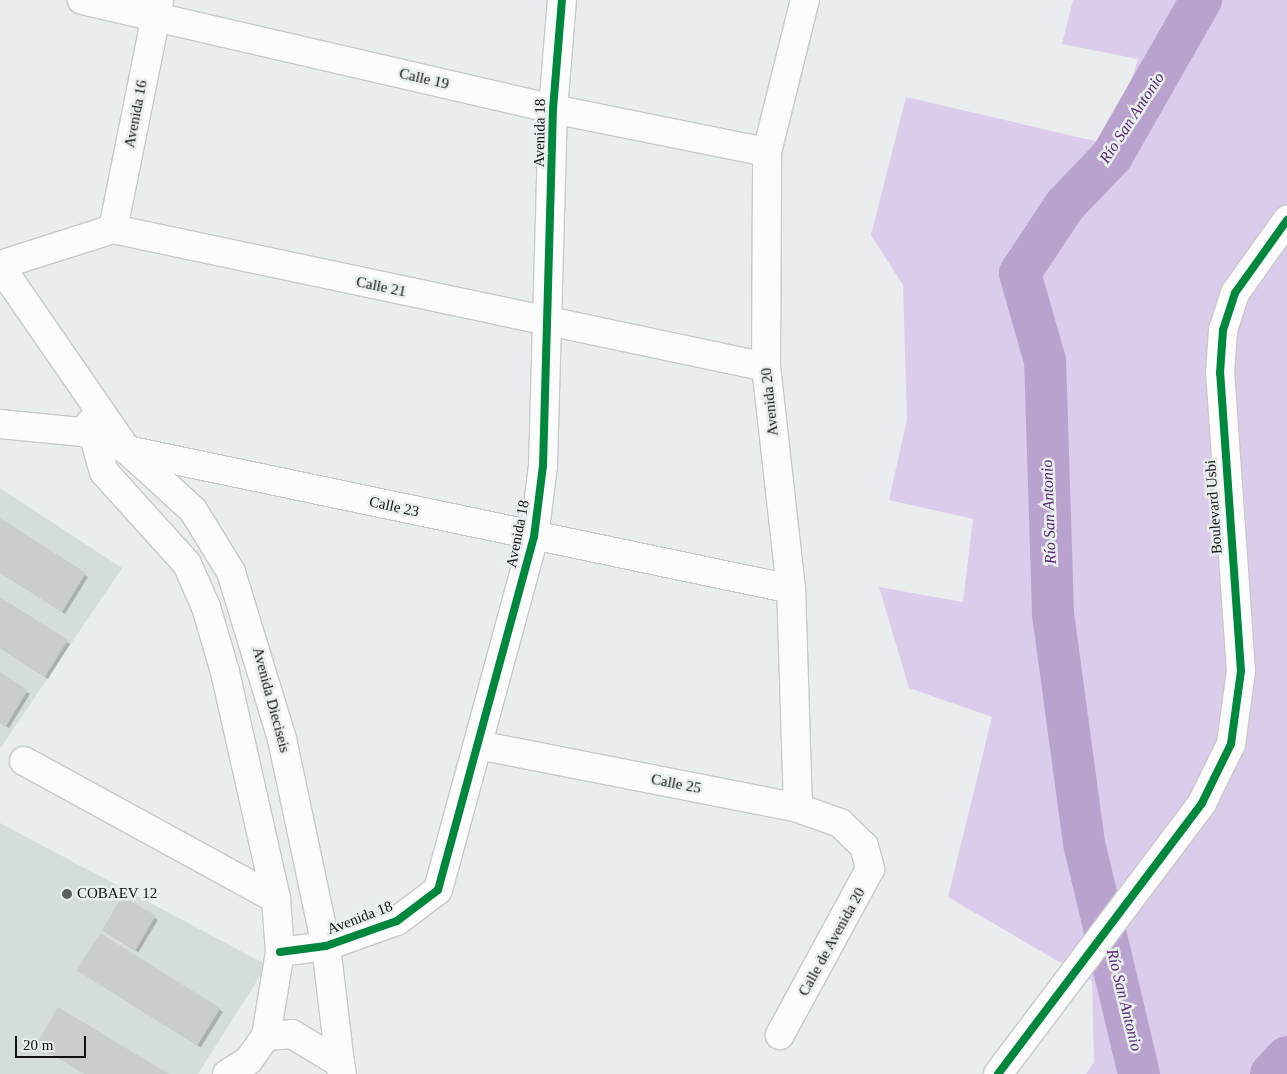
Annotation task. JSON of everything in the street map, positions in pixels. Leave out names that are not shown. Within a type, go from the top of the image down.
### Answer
[{"type":"street","name":"Calle 19","points":[[82,0],[157,9],[553,109],[766,152]]},
{"type":"street","name":"Avenida 18","points":[[280,952],[326,946],[397,921],[438,890],[534,537],[543,466],[551,325],[553,109],[562,0]]},
{"type":"street","name":"Avenida 20","points":[[798,808],[791,589],[766,367],[766,152],[805,0]]},
{"type":"street","name":"Avenida 16","points":[[113,228],[157,9]]},
{"type":"street","name":"Boulevard Usbi","points":[[998,1074],[1083,966],[1202,803],[1231,744],[1242,671],[1220,373],[1223,330],[1235,293],[1287,220]]},
{"type":"street","points":[[0,266],[113,228]]},
{"type":"street","name":"Calle 21","points":[[113,228],[551,325],[766,367]]},
{"type":"street","name":"Avenida Dieciseis","points":[[0,266],[87,387],[127,450],[193,510],[231,572],[282,739],[326,946],[341,1069]]},
{"type":"street","points":[[87,387],[91,433],[104,472],[187,564],[206,607],[225,672],[276,899],[280,952],[266,1036],[241,1069]]},
{"type":"street","name":"Calle 23","points":[[0,424],[91,433],[127,450],[534,537],[791,589]]},
{"type":"street","name":"Calle 25","points":[[478,745],[798,808],[840,823],[864,846]]},
{"type":"street","points":[[24,761],[276,899]]},
{"type":"street","name":"Calle de Avenida 20","points":[[780,1035],[861,891],[870,869],[864,846]]},
{"type":"street","points":[[266,1036],[292,1034],[341,1069]]},
{"type":"shaded area","points":[[1073,0],[1287,0],[1287,1074],[1086,1074],[1094,1062],[1092,981],[948,897],[992,717],[909,688],[879,587],[963,602],[973,519],[889,500],[907,419],[903,285],[871,235],[906,97],[1112,145],[1138,59],[1062,44]]},
{"type":"shaded area","points":[[0,488],[122,568],[0,749]]},
{"type":"shaded area","name":"COBAEV 12","points":[[0,823],[267,965],[198,1074],[0,1074]]},
{"type":"building","points":[[0,518],[86,573],[62,612],[0,573]]},
{"type":"building","points":[[0,597],[68,640],[45,677],[0,648]]},
{"type":"building","points":[[0,672],[28,690],[6,726],[0,723]]},
{"type":"building","points":[[122,896],[156,916],[136,950],[102,931]]},
{"type":"building","points":[[100,933],[220,1008],[197,1046],[77,970]]},
{"type":"building","points":[[58,1007],[169,1074],[84,1074],[36,1045]]},
{"type":"waterway","name":"Río San Antonio","points":[[1139,1074],[1084,843],[1053,613],[1045,361],[1020,273],[1065,205],[1112,156],[1201,0]]},
{"type":"waterway","points":[[1271,1074],[1287,1057]]},
{"type":"cycle path","points":[[280,952],[326,946],[397,921],[438,890],[534,537],[543,466],[553,109],[562,0]]},
{"type":"cycle path","points":[[998,1074],[1202,803],[1231,744],[1241,671],[1220,373],[1223,330],[1235,293],[1287,220]]},
{"type":"place","name":"COBAEV 12","points":[[67,894]]}]
